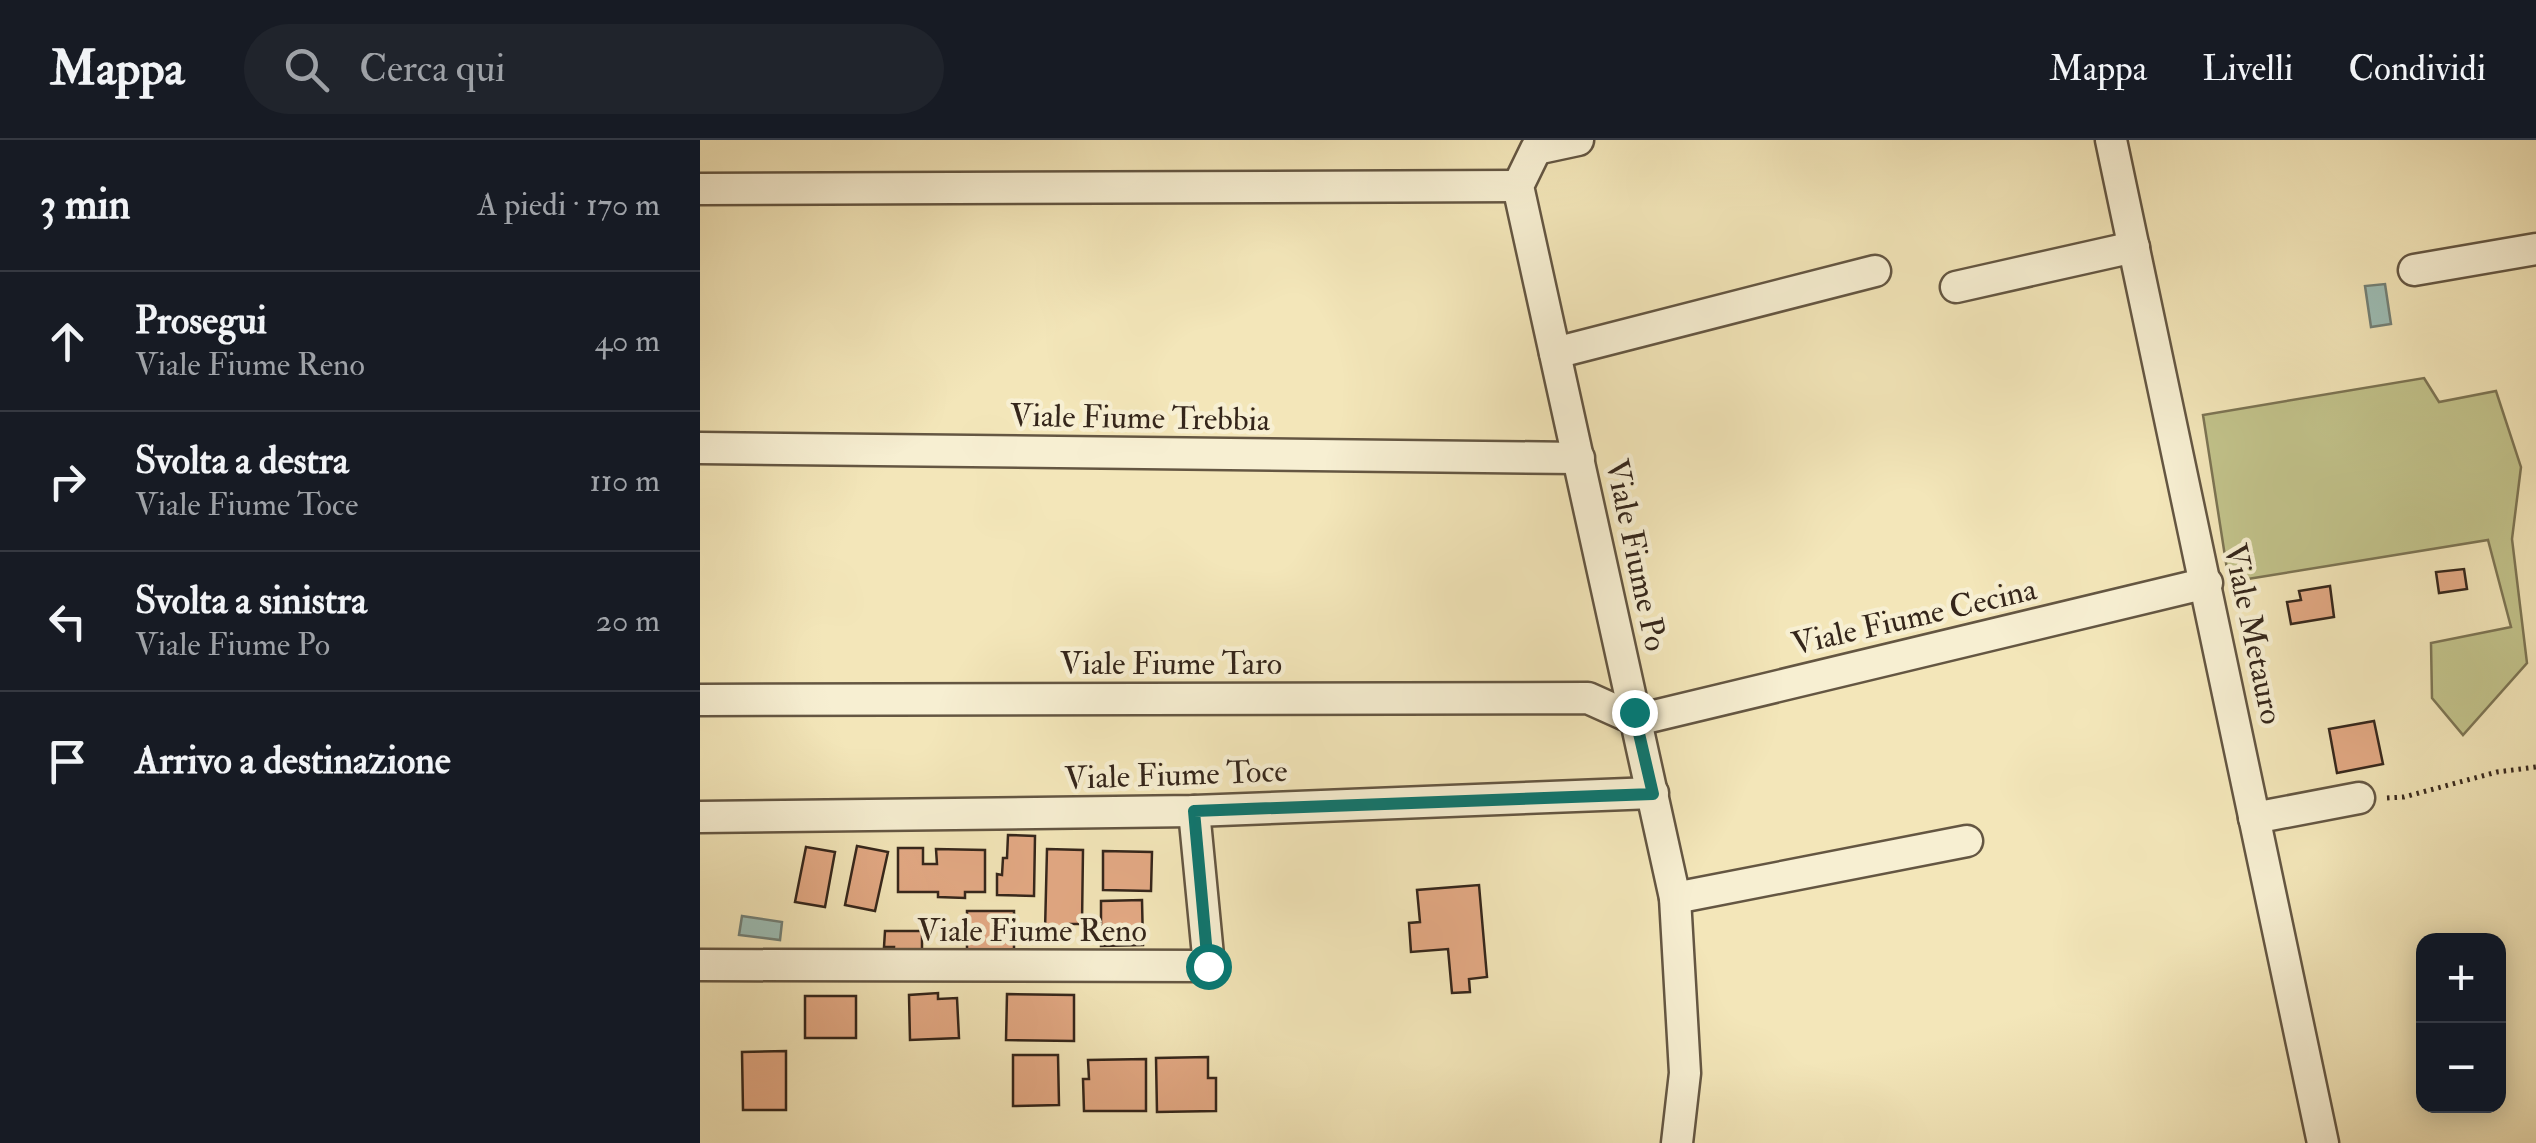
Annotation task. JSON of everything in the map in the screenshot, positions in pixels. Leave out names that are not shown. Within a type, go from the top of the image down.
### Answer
[{"type":"street","points":[[700,189],[1518,186],[1535,145],[1578,140]]},
{"type":"street","name":"Viale Metauro","points":[[2111,140],[2323,1143]]},
{"type":"street","name":"Viale Fiume Po","points":[[1518,186],[1675,898],[1685,1073],[1677,1143]]},
{"type":"street","points":[[1956,287],[2134,247]]},
{"type":"street","points":[[2414,270],[2536,249]]},
{"type":"street","points":[[1555,353],[1875,271]]},
{"type":"street","name":"Viale Fiume Trebbia","points":[[700,448],[1578,458]]},
{"type":"street","name":"Viale Fiume Cecina","points":[[1637,720],[2207,583]]},
{"type":"street","name":"Viale Fiume Taro","points":[[700,700],[1588,698],[1637,720]]},
{"type":"street","name":"Viale Fiume Toce","points":[[700,817],[1194,811],[1653,794]]},
{"type":"street","points":[[2254,818],[2358,798]]},
{"type":"street","name":"Viale Fiume Reno","points":[[700,965],[1208,966],[1194,811]]},
{"type":"street","points":[[1675,898],[1968,841]]},
{"type":"path","points":[[2358,798],[2404,798],[2497,772],[2536,767]]},
{"type":"green space","points":[[2424,378],[2439,402],[2496,391],[2521,467],[2512,539],[2527,663],[2463,735],[2432,698],[2431,643],[2511,627],[2488,540],[2229,582],[2203,415]]},
{"type":"water","points":[[2385,284],[2391,324],[2371,327],[2365,286]]},
{"type":"water","points":[[742,916],[782,922],[780,940],[739,935]]},
{"type":"building","points":[[2464,569],[2467,589],[2439,593],[2436,572]]},
{"type":"building","points":[[2330,586],[2334,617],[2291,624],[2287,602],[2301,600],[2299,591]]},
{"type":"building","points":[[2374,721],[2383,764],[2337,773],[2329,729]]},
{"type":"building","points":[[1008,835],[1035,836],[1034,896],[997,895],[997,874],[1002,875],[1003,858],[1007,858]]},
{"type":"building","points":[[857,846],[888,852],[875,911],[845,905]]},
{"type":"building","points":[[806,847],[835,852],[825,907],[795,902]]},
{"type":"building","points":[[898,848],[923,848],[923,864],[937,864],[936,849],[985,850],[985,892],[965,892],[965,898],[938,897],[938,892],[898,892]]},
{"type":"building","points":[[1047,849],[1083,850],[1082,924],[1070,924],[1070,931],[1045,931]]},
{"type":"building","points":[[1103,851],[1152,852],[1151,891],[1103,890]]},
{"type":"building","points":[[1479,885],[1487,977],[1469,979],[1470,992],[1452,993],[1448,949],[1411,952],[1409,923],[1420,922],[1417,890]]},
{"type":"building","points":[[1142,900],[1143,945],[1101,946],[1101,901]]},
{"type":"building","points":[[967,911],[1014,911],[1014,960],[967,960]]},
{"type":"building","points":[[885,931],[922,931],[922,960],[893,960],[894,947],[884,947]]},
{"type":"building","points":[[938,993],[938,999],[957,998],[959,1038],[910,1040],[909,995]]},
{"type":"building","points":[[1007,994],[1074,995],[1074,1041],[1006,1040]]},
{"type":"building","points":[[805,996],[856,996],[856,1038],[805,1038]]},
{"type":"building","points":[[786,1051],[786,1110],[743,1110],[742,1052]]},
{"type":"building","points":[[1013,1055],[1058,1055],[1059,1105],[1013,1106]]},
{"type":"building","points":[[1208,1057],[1208,1078],[1216,1078],[1216,1111],[1157,1112],[1156,1058]]},
{"type":"building","points":[[1146,1059],[1146,1111],[1084,1111],[1083,1079],[1089,1079],[1088,1060]]},
{"type":"route","points":[[1208,966],[1194,811],[1653,794],[1634,712]]}]
